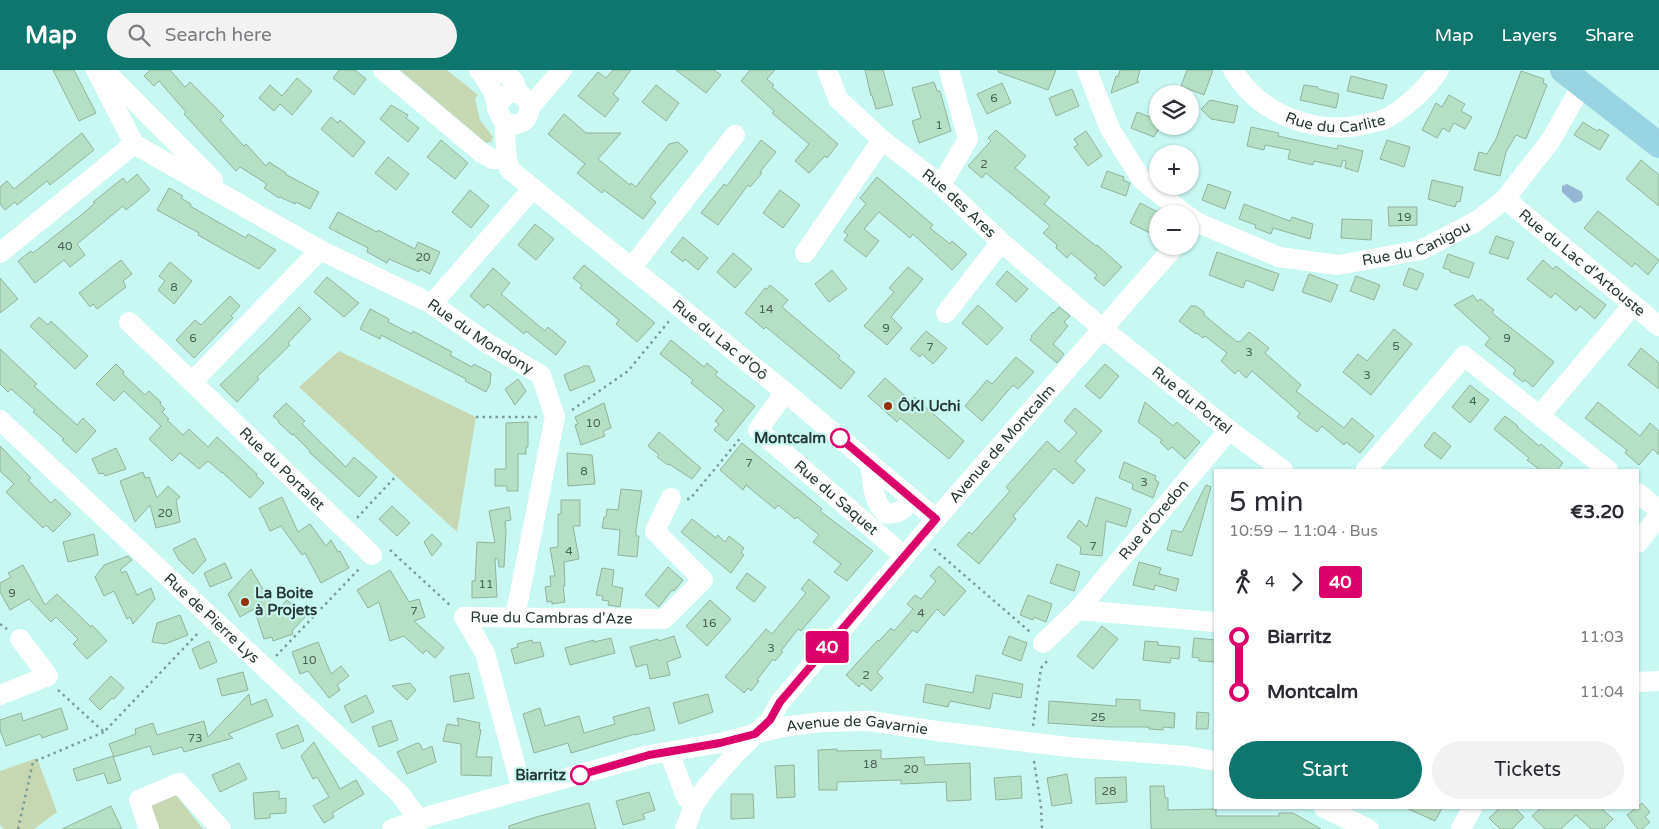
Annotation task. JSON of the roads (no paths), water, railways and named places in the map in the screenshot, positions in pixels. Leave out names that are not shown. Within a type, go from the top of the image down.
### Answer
[{"type":"main road","points":[[1573,77],[1659,145]]},
{"type":"street","points":[[0,253],[134,144],[96,70]]},
{"type":"street","name":"Rue du Mondony","points":[[104,70],[228,196]]},
{"type":"street","points":[[383,70],[482,153],[492,159],[507,155],[516,108],[514,82],[500,70]]},
{"type":"street","points":[[479,70],[493,93],[516,108]]},
{"type":"street","points":[[516,108],[548,88],[562,70]]},
{"type":"street","name":"Rue des Ares","points":[[827,70],[838,99],[882,140],[941,184],[1002,242],[1103,328]]},
{"type":"street","points":[[941,184],[968,138],[949,70]]},
{"type":"street","name":"Rue du Canigou","points":[[1087,70],[1110,129],[1142,180],[1171,205]]},
{"type":"street","name":"Rue du Carlite","points":[[1233,70],[1242,84],[1265,104],[1293,120],[1328,128],[1355,127],[1385,119],[1411,101],[1431,82],[1438,70]]},
{"type":"street","name":"Rue du Canigou","points":[[1199,225],[1279,257],[1338,265],[1421,250],[1477,221],[1505,199],[1551,140],[1573,77]]},
{"type":"street","points":[[631,268],[735,135]]},
{"type":"street","points":[[805,253],[882,140]]},
{"type":"street","name":"Rue du Mondony","points":[[134,144],[320,250],[432,304],[486,343],[541,375],[555,417],[516,616]]},
{"type":"street","name":"Rue du Lac d'Oô","points":[[507,155],[509,169],[786,392],[936,519]]},
{"type":"street","points":[[432,304],[533,188]]},
{"type":"street","name":"Rue du Lac d'Artouste","points":[[1505,199],[1659,326]]},
{"type":"street","points":[[946,313],[1002,242]]},
{"type":"street","points":[[192,382],[320,250]]},
{"type":"street","name":"Avenue de Montcalm","points":[[685,829],[695,803],[721,770],[770,720],[780,702],[904,556],[1167,255]]},
{"type":"street","points":[[1540,415],[1633,305]]},
{"type":"street","name":"Rue du Portalet","points":[[129,322],[372,555]]},
{"type":"street","name":"Rue du Portel","points":[[1103,328],[1229,430],[1282,469]]},
{"type":"street","points":[[1367,469],[1464,356],[1607,469]]},
{"type":"street","name":"Rue du Saquet","points":[[786,392],[758,430],[904,556]]},
{"type":"street","name":"Rue de Pierre Lys","points":[[0,420],[400,794],[420,821]]},
{"type":"street","name":"Rue d'Oredon","points":[[1043,643],[1078,610],[1229,430]]},
{"type":"street","points":[[870,464],[875,497],[879,508],[887,514],[898,513],[904,510],[910,497]]},
{"type":"street","points":[[1639,494],[1659,510]]},
{"type":"street","name":"Rue du Cambras d'Aze","points":[[522,790],[485,653],[464,617],[516,616],[568,619],[664,619],[703,580],[655,531],[670,498]]},
{"type":"street","points":[[1639,542],[1659,515]]},
{"type":"street","points":[[1078,610],[1214,622]]},
{"type":"street","points":[[0,695],[48,676],[20,638]]},
{"type":"street","points":[[1639,682],[1659,681]]},
{"type":"street","name":"Avenue de Gavarnie","points":[[392,829],[522,790],[649,755],[720,743],[782,727],[822,722],[869,721],[1068,747],[1187,756],[1214,761]]},
{"type":"street","points":[[669,752],[685,794],[688,799],[695,803]]},
{"type":"street","points":[[149,829],[138,800],[179,783],[221,829]]},
{"type":"street","points":[[1326,809],[1369,829]]},
{"type":"street","points":[[1461,829],[1471,809]]},
{"type":"water","points":[[1567,184],[1582,192],[1583,197],[1581,201],[1574,203],[1562,192],[1562,186]]},
{"type":"place","name":"ÔKI Uchi","points":[[888,406]]},
{"type":"place","name":"Montcalm","points":[[840,438]]},
{"type":"place","name":"La Boite à Projets","points":[[245,602]]},
{"type":"place","name":"Biarritz","points":[[580,775]]}]
